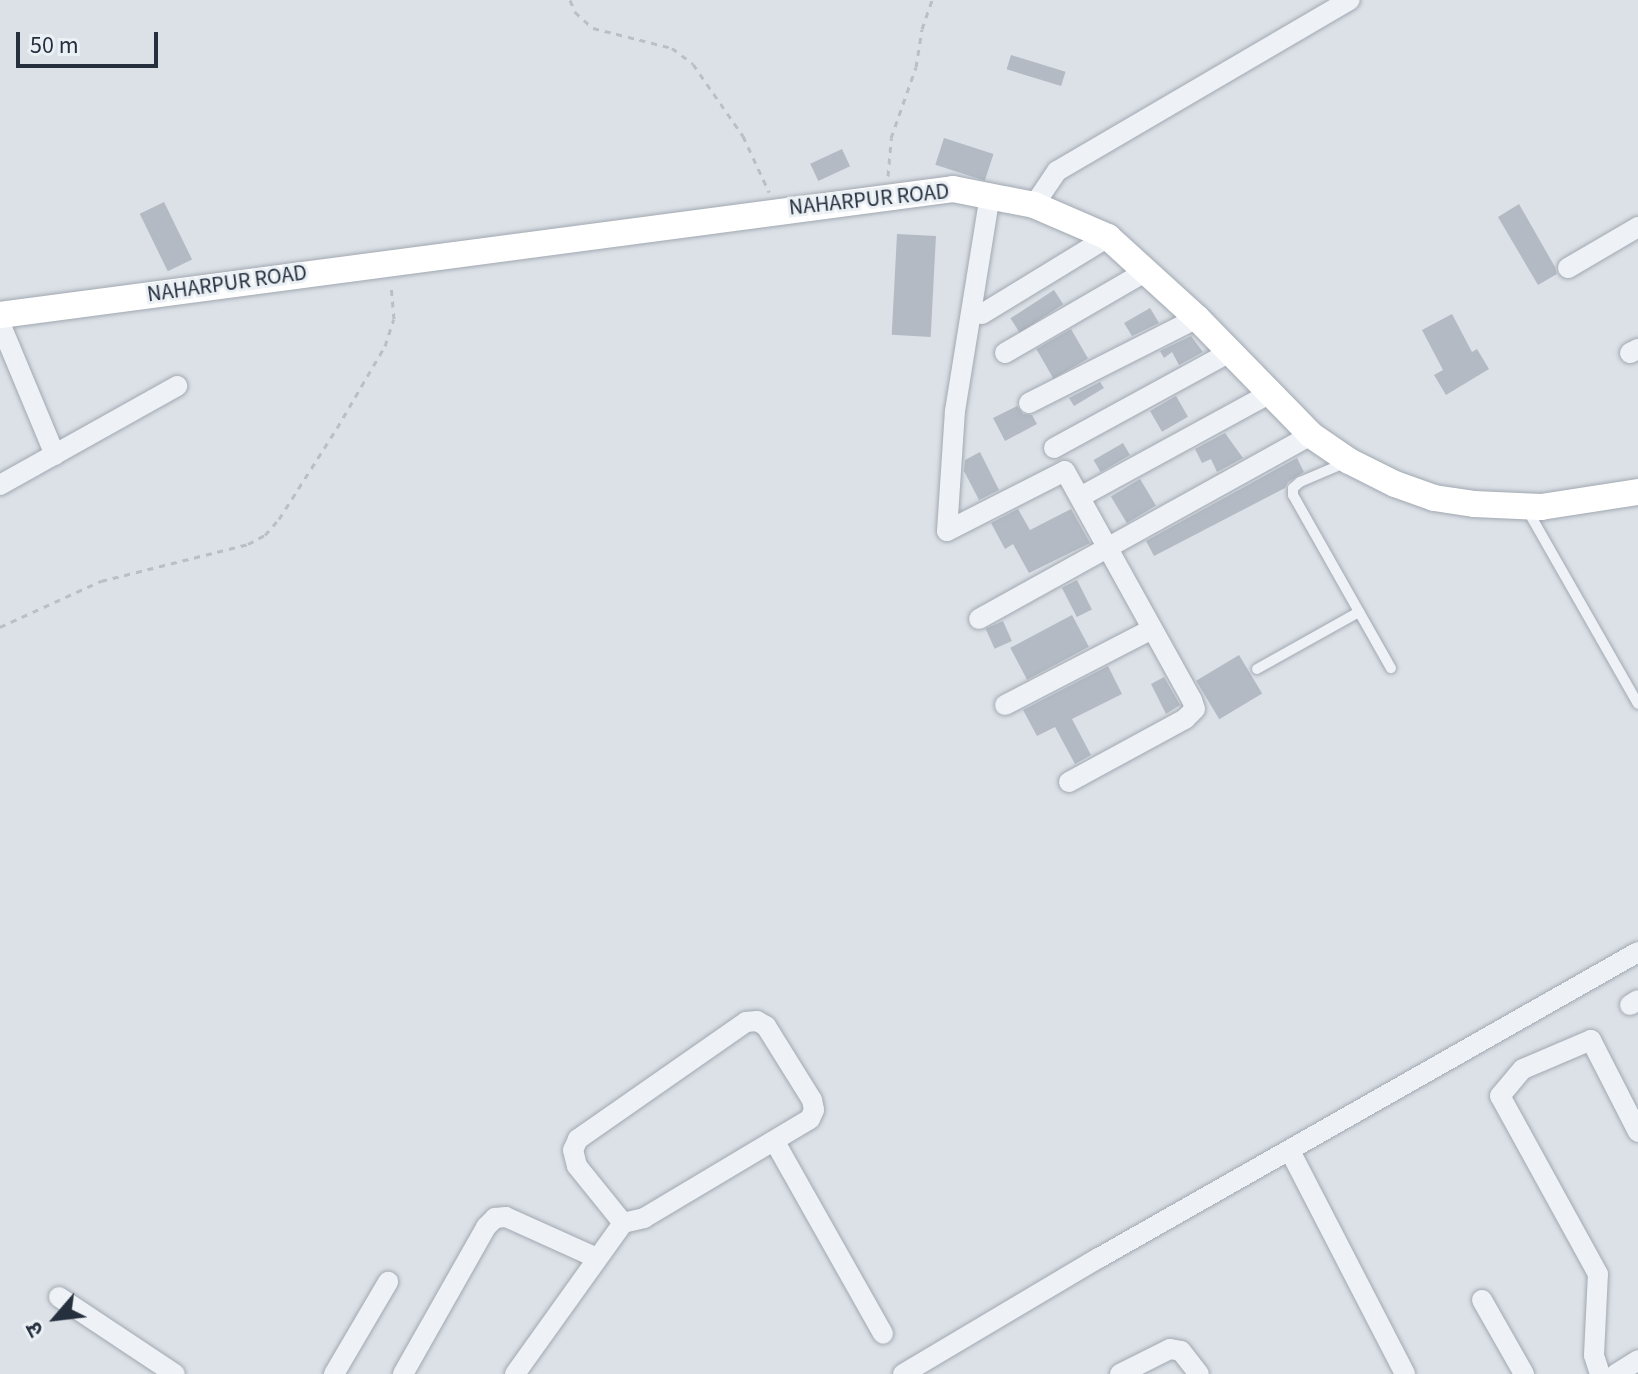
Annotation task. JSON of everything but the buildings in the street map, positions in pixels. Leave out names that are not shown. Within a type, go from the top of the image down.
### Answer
[{"type":"street","points":[[1034,205],[1057,171],[1350,0]]},
{"type":"street","name":"NAHARPUR ROAD","points":[[0,315],[777,209],[953,189],[1034,205],[1108,237],[1148,270],[1311,435],[1349,461],[1434,498],[1526,506],[1638,492]]},
{"type":"street","points":[[990,196],[955,411],[947,531],[1065,471],[1195,709],[1185,719],[1069,782]]},
{"type":"street","points":[[1568,268],[1638,227]]},
{"type":"street","points":[[982,314],[1108,237]]},
{"type":"street","points":[[1005,353],[1148,270]]},
{"type":"street","points":[[1029,403],[1197,318]]},
{"type":"street","points":[[0,323],[55,455]]},
{"type":"street","points":[[1054,448],[1230,352]]},
{"type":"street","points":[[0,485],[177,386]]},
{"type":"street","points":[[1080,497],[1269,394]]},
{"type":"street","points":[[979,619],[1311,435]]},
{"type":"street","points":[[1005,705],[1152,629]]},
{"type":"street","points":[[903,1374],[1638,952]]},
{"type":"street","points":[[515,1374],[623,1223],[644,1218],[810,1119],[814,1110],[812,1100],[766,1026],[757,1021],[746,1022],[578,1139],[573,1150],[577,1166],[623,1223]]},
{"type":"street","points":[[1600,1374],[1594,1355],[1598,1274],[1500,1096],[1523,1069],[1591,1040],[1638,1132]]},
{"type":"street","points":[[775,1142],[883,1334]]},
{"type":"street","points":[[1290,1151],[1405,1374]]},
{"type":"street","points":[[403,1374],[486,1227],[495,1218],[506,1217],[597,1258]]},
{"type":"street","points":[[334,1374],[388,1282]]},
{"type":"street","points":[[59,1297],[175,1374]]},
{"type":"street","points":[[1482,1300],[1524,1374]]},
{"type":"street","points":[[1120,1374],[1170,1349],[1181,1351],[1199,1374]]},
{"type":"street","points":[[1616,1374],[1638,1360]]},
{"type":"lane","points":[[1349,461],[1300,482],[1293,488],[1293,495],[1391,668]]},
{"type":"lane","points":[[1526,506],[1638,704]]},
{"type":"lane","points":[[1257,669],[1359,612]]},
{"type":"path","points":[[570,0],[575,12],[593,28],[672,48],[693,64],[743,136],[777,209]]},
{"type":"path","points":[[886,196],[891,138],[916,67],[922,29],[932,0]]},
{"type":"path","points":[[0,627],[101,581],[248,544],[265,535],[337,428],[385,346],[394,319],[387,262]]}]
